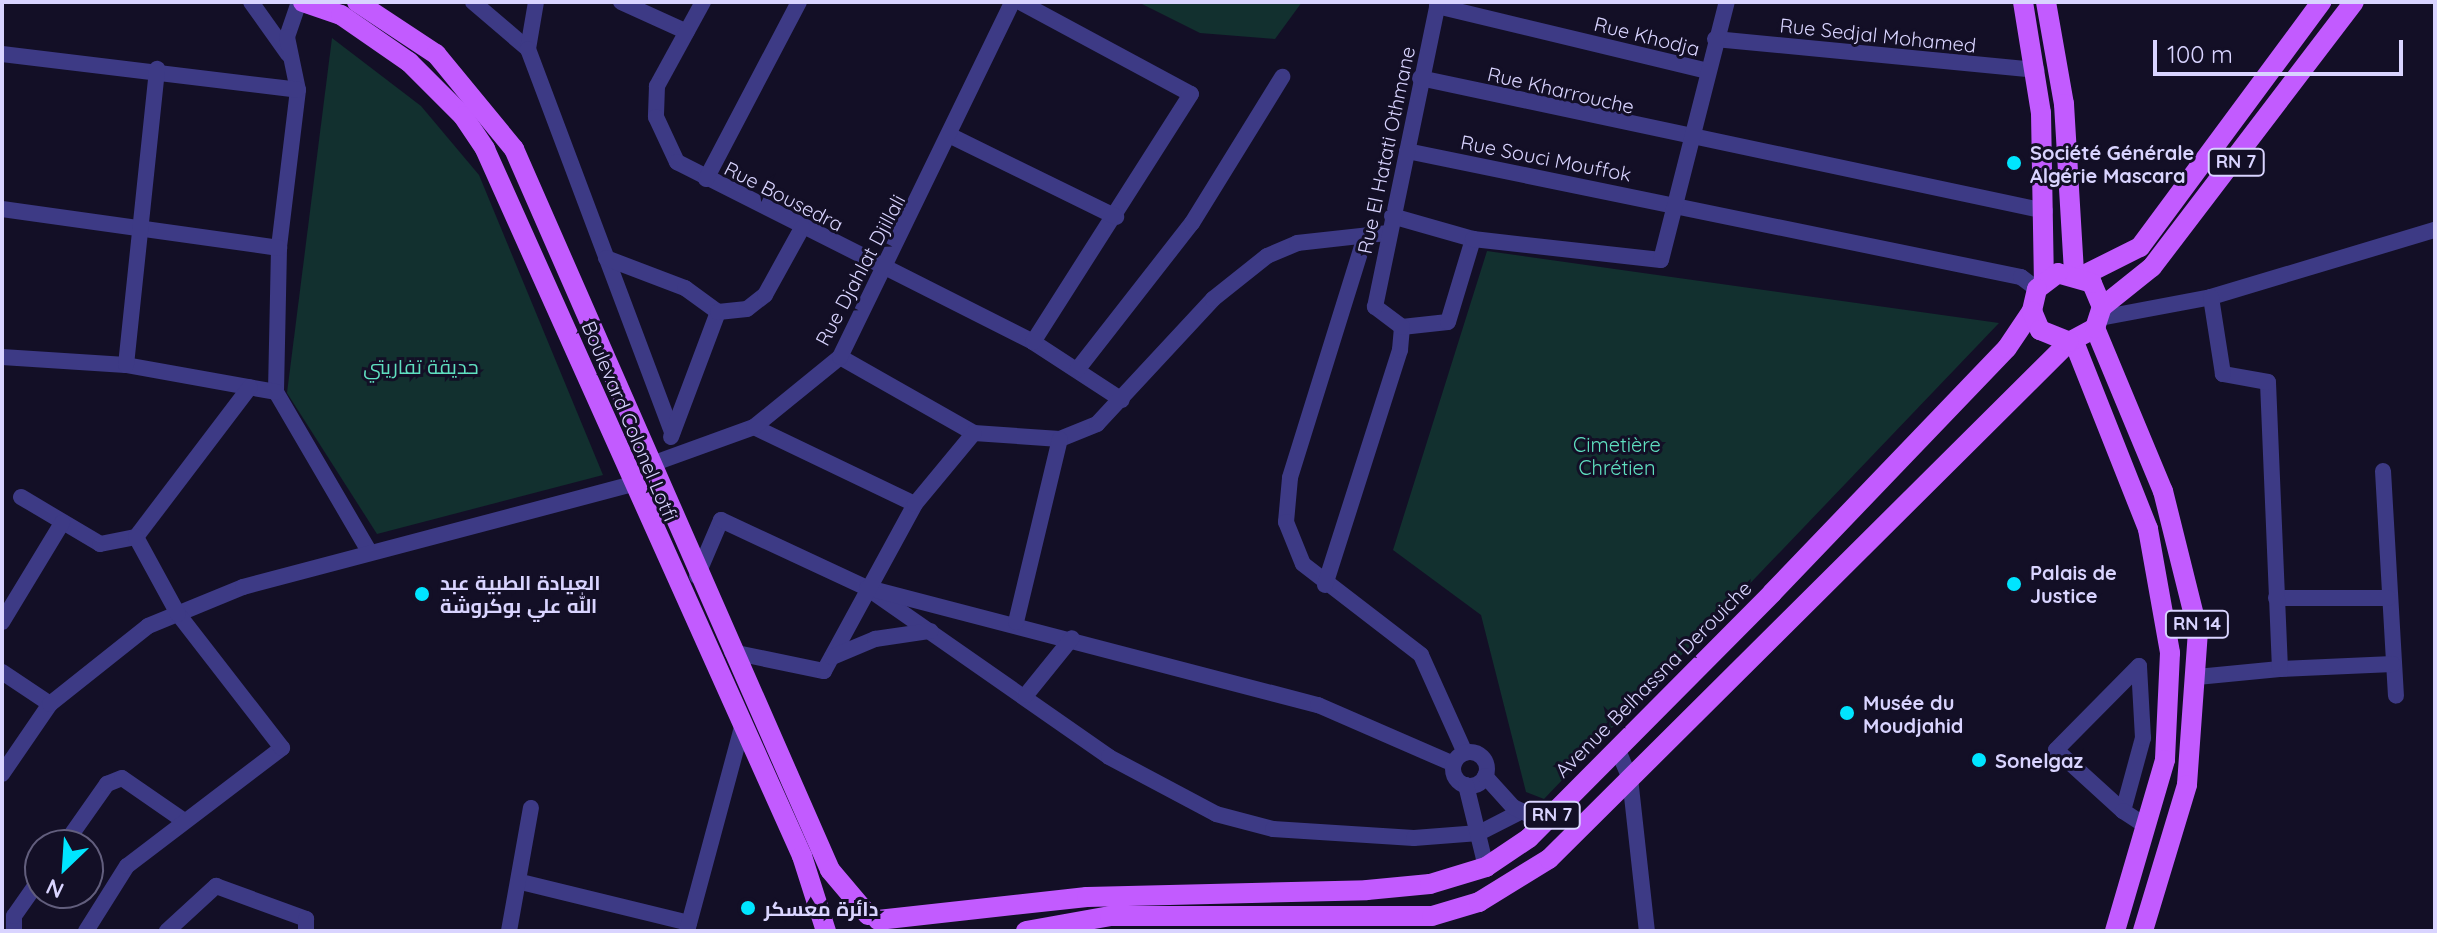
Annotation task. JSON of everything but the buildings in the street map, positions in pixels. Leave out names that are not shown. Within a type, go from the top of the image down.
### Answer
[{"type":"main road","name":"Boulevard Colonel Lotfi","points":[[301,2],[373,35],[463,116],[525,236],[630,485],[802,856],[828,931]]},
{"type":"main road","name":"Boulevard Colonel Lotfi","points":[[357,2],[436,54],[514,149],[656,461],[697,576],[830,870],[878,922]]},
{"type":"main road","points":[[2023,2],[2037,70],[2045,211],[2040,285],[2032,311],[2040,330],[2071,342],[2099,318],[2078,274],[2064,104],[2046,2]]},
{"type":"main road","name":"RN 7","points":[[2078,274],[2140,247],[2321,2]]},
{"type":"main road","name":"RN 7","points":[[2099,318],[2152,267],[2354,2]]},
{"type":"main road","points":[[2040,285],[2078,274]]},
{"type":"main road","name":"Avenue Belhassna Derouiche","points":[[828,931],[844,918],[878,922],[1087,897],[1367,890],[1430,884],[1486,867],[1545,822],[1997,359],[2032,311]]},
{"type":"main road","name":"RN 14","points":[[2099,318],[2188,571],[2197,677],[2187,785],[2143,931]]},
{"type":"main road","name":"RN 7","points":[[1026,931],[1110,916],[1433,924],[1479,902],[1549,859],[2071,342]]},
{"type":"main road","name":"RN 14","points":[[2071,342],[2148,529],[2165,607],[2169,729],[2146,826],[2115,931]]},
{"type":"street","points":[[251,2],[290,55]]},
{"type":"street","points":[[301,2],[289,16],[290,55],[298,90],[279,248],[276,392],[370,553]]},
{"type":"street","points":[[473,2],[528,49],[672,433]]},
{"type":"street","points":[[528,49],[536,2]]},
{"type":"street","points":[[621,2],[687,32],[703,2]]},
{"type":"street","points":[[706,179],[799,2]]},
{"type":"street","name":"Rue Djahlat Djillali","points":[[656,461],[754,427],[840,357],[951,136],[1012,2]]},
{"type":"street","points":[[1020,2],[1191,94],[1116,217],[1033,342]]},
{"type":"street","points":[[1392,216],[1473,239],[1653,264],[1666,252],[1726,2]]},
{"type":"street","name":"Rue Khodja","points":[[1438,4],[1708,71]]},
{"type":"street","name":"Rue El Hatati Othmane","points":[[1402,327],[1375,307],[1420,78],[1438,4]]},
{"type":"street","name":"Rue Bousedra","points":[[687,32],[657,86],[656,117],[677,162],[885,270],[1033,342],[1122,400]]},
{"type":"street","name":"Rue Sedjal Mohamed","points":[[1715,39],[2037,70]]},
{"type":"street","points":[[2,54],[157,69],[298,90]]},
{"type":"street","points":[[126,365],[138,226],[157,69]]},
{"type":"street","points":[[1077,370],[1192,223],[1282,77]]},
{"type":"street","name":"Rue Kharrouche","points":[[1420,78],[2045,211]]},
{"type":"street","points":[[951,136],[1116,217]]},
{"type":"street","name":"Rue Souci Mouffok","points":[[1407,151],[1678,204],[2021,277],[2040,285]]},
{"type":"street","points":[[2,209],[279,248]]},
{"type":"street","points":[[606,258],[685,288],[718,312],[747,309],[765,295],[802,228]]},
{"type":"street","points":[[2099,318],[2211,297],[2435,230]]},
{"type":"street","points":[[840,357],[974,433],[1060,439],[1097,424],[1213,299],[1267,256],[1297,243],[1364,240],[1388,233]]},
{"type":"street","points":[[1325,585],[1402,327],[1448,322],[1473,239]]},
{"type":"street","points":[[1364,240],[1290,478],[1286,522],[1303,564],[1325,585],[1421,655],[1460,758],[1486,867]]},
{"type":"street","points":[[2211,297],[2223,374],[2268,382],[2280,669]]},
{"type":"street","points":[[656,461],[672,433],[718,312]]},
{"type":"street","points":[[2,357],[126,365],[276,392]]},
{"type":"street","points":[[21,497],[62,523],[111,546],[136,537],[250,387]]},
{"type":"street","points":[[754,427],[915,504]]},
{"type":"street","points":[[732,652],[824,671],[915,504],[974,433]]},
{"type":"street","points":[[1016,622],[1060,439]]},
{"type":"street","points":[[2383,471],[2396,696]]},
{"type":"street","points":[[2,774],[50,704],[115,649],[178,614],[243,587],[630,485]]},
{"type":"street","points":[[697,576],[721,520],[867,588],[1146,780],[1216,814],[1273,829],[1414,838],[1479,833],[1522,811]]},
{"type":"street","points":[[2,622],[62,523]]},
{"type":"street","points":[[86,931],[127,866],[282,748],[178,614],[136,537]]},
{"type":"street","points":[[867,588],[1016,622],[1318,705],[1460,758],[1481,756],[1485,776],[1522,811],[1545,822]]},
{"type":"street","points":[[2276,598],[2388,598]]},
{"type":"street","points":[[831,658],[875,639],[930,631]]},
{"type":"street","points":[[1026,695],[1072,638]]},
{"type":"street","points":[[2197,677],[2280,669],[2393,664]]},
{"type":"street","points":[[2123,811],[2143,738],[2139,666],[2056,750],[2123,811],[2146,826]]},
{"type":"street","points":[[2,672],[50,704]]},
{"type":"street","points":[[521,882],[688,927],[742,727]]},
{"type":"street","points":[[1617,748],[1630,778],[1647,931]]},
{"type":"street","points":[[1466,785],[1485,776]]},
{"type":"street","points":[[75,829],[107,784],[122,778],[184,821]]},
{"type":"street","points":[[509,931],[521,882],[531,808]]},
{"type":"street","points":[[167,931],[216,886],[306,919],[306,931]]},
{"type":"street","points":[[14,931],[14,916],[24,902]]},
{"type":"green space","points":[[1138,2],[1302,2],[1275,39],[1200,33]]},
{"type":"green space","name":"حديقة تفاريتي","points":[[332,38],[421,106],[479,175],[603,475],[377,534],[287,393]]},
{"type":"green space","name":"Cimetière Chrétien","points":[[1487,251],[1999,323],[1544,799],[1526,792],[1481,615],[1393,550]]},
{"type":"place","name":"Société Générale Algérie Mascara","points":[[2014,163]]},
{"type":"place","name":"Palais de Justice","points":[[2014,584]]},
{"type":"place","name":"العيادة الطبية عبد الله علي بوكروشة","points":[[422,594]]},
{"type":"place","name":"Musée du Moudjahid","points":[[1847,713]]},
{"type":"place","name":"Sonelgaz","points":[[1979,760]]},
{"type":"place","name":"دائرة معسكر","points":[[748,908]]}]
